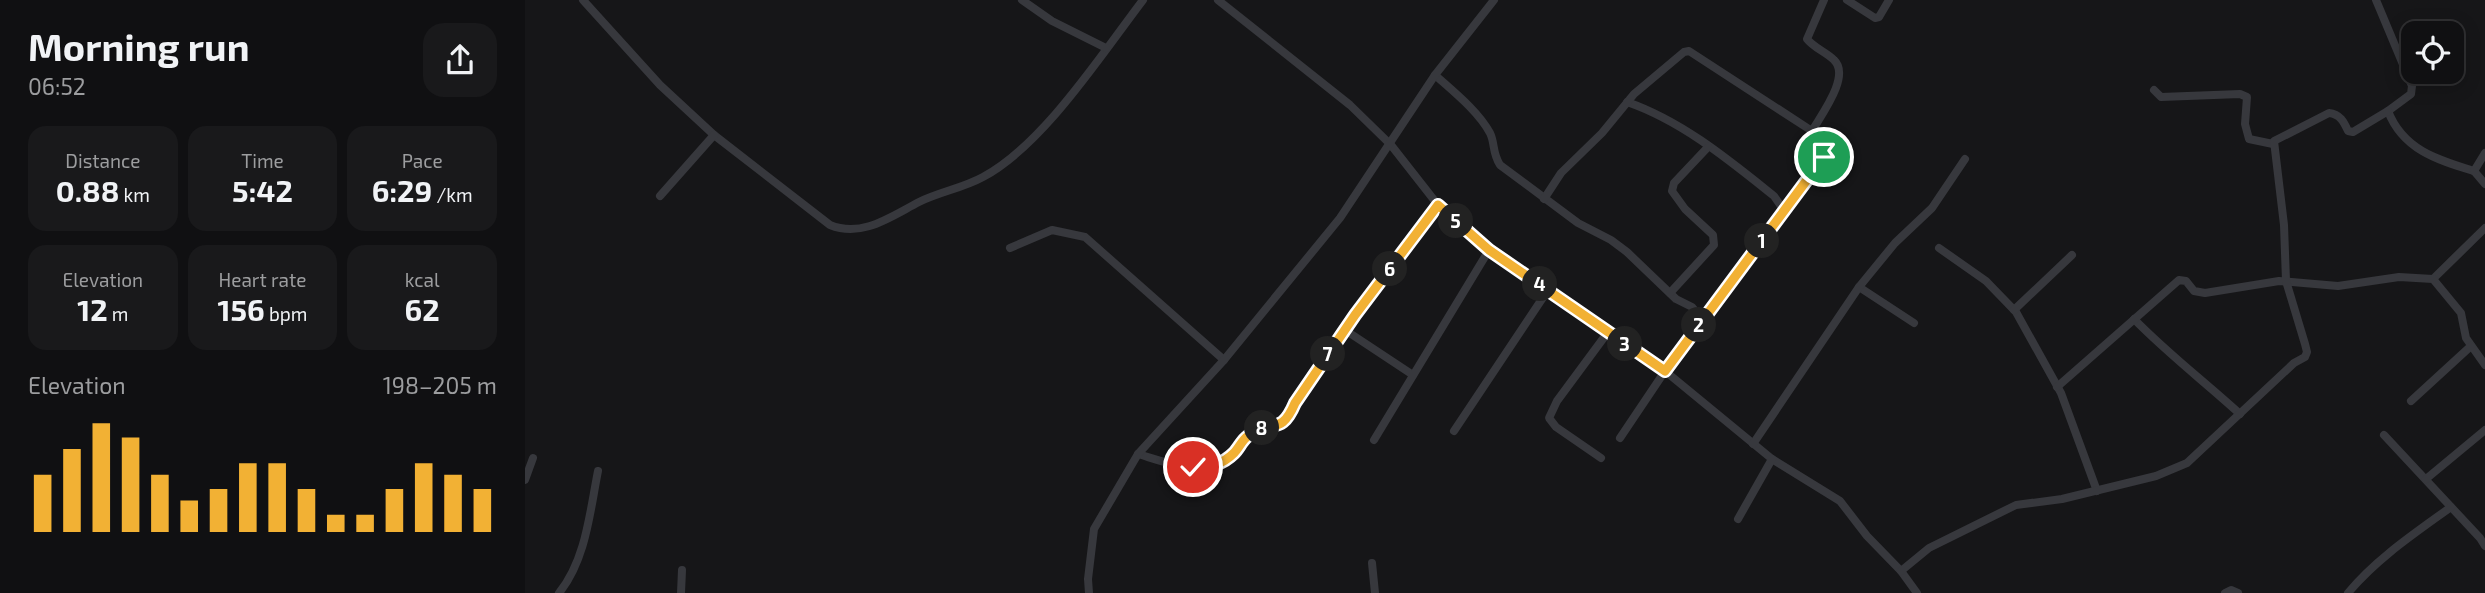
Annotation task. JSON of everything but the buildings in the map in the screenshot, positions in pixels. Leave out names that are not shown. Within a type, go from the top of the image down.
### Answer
[{"type":"street","points":[[583,0],[660,85],[714,135],[830,225],[843,231],[871,226],[925,199],[981,178],[999,167],[1049,121],[1143,0]]},
{"type":"street","points":[[1022,0],[1052,21],[1106,48]]},
{"type":"street","points":[[1217,0],[1350,105],[1391,145],[1438,205],[1489,250],[1665,371],[1772,459],[1840,501],[1867,536],[1901,570],[1917,593]]},
{"type":"street","points":[[1089,593],[1094,529],[1138,454],[1224,360],[1340,218],[1436,75],[1494,0]]},
{"type":"street","points":[[1812,131],[1837,85],[1841,72],[1837,62],[1807,38],[1824,0]]},
{"type":"street","points":[[1847,0],[1875,18],[1879,17],[1889,0]]},
{"type":"street","points":[[1901,570],[1929,548],[2016,505],[2097,491],[2156,476],[2187,463],[2294,363],[2305,357],[2305,344],[2286,281],[2284,225],[2273,144],[2277,138],[2329,113],[2334,113],[2344,120],[2349,131],[2353,132],[2411,94],[2412,86],[2376,0]]},
{"type":"street","points":[[1544,199],[1562,173],[1602,133],[1627,102],[1684,52],[1689,51],[1812,131],[1823,143],[1824,157],[1702,320],[1620,438]]},
{"type":"street","points":[[1436,75],[1459,96],[1491,134],[1494,155],[1500,165],[1578,223],[1611,240],[1627,252],[1676,299],[1692,307],[1702,320]]},
{"type":"street","points":[[2154,90],[2161,97],[2241,94],[2247,97],[2245,124],[2249,139],[2273,144]]},
{"type":"street","points":[[1627,102],[1653,111],[1679,125],[1774,196],[1784,212]]},
{"type":"street","points":[[2388,111],[2398,133],[2433,158],[2474,172],[2485,184]]},
{"type":"street","points":[[660,196],[714,135]]},
{"type":"street","points":[[1669,293],[1715,243],[1713,235],[1685,209],[1672,191],[1674,183],[1708,147]]},
{"type":"street","points":[[2474,172],[2485,153]]},
{"type":"street","points":[[1753,444],[1859,287],[1895,243],[1933,208],[1965,159]]},
{"type":"street","points":[[1138,454],[1193,467],[1221,464],[1247,436],[1265,427],[1283,424],[1345,330],[1438,205]]},
{"type":"street","points":[[2433,279],[2485,228]]},
{"type":"street","points":[[1010,248],[1052,230],[1084,237],[1224,360]]},
{"type":"street","points":[[1939,248],[1986,281],[2014,310],[2057,387],[2097,491]]},
{"type":"street","points":[[1374,439],[1489,250]]},
{"type":"street","points":[[2014,310],[2072,255]]},
{"type":"street","points":[[2057,387],[2179,281],[2186,281],[2194,291],[2205,293],[2286,281],[2338,286],[2399,277],[2433,279],[2461,313],[2466,338],[2485,365]]},
{"type":"street","points":[[1859,287],[1914,323]]},
{"type":"street","points":[[1454,431],[1548,289]]},
{"type":"street","points":[[2134,318],[2157,342],[2240,414]]},
{"type":"street","points":[[1345,330],[1413,374]]},
{"type":"street","points":[[1601,458],[1556,427],[1549,418],[1557,401],[1608,332]]},
{"type":"street","points":[[2411,401],[2471,346]]},
{"type":"street","points":[[2426,479],[2485,430]]},
{"type":"street","points":[[2384,435],[2483,539]]},
{"type":"street","points":[[525,480],[533,458]]},
{"type":"street","points":[[1738,519],[1772,459]]},
{"type":"street","points":[[559,593],[576,565],[587,528],[598,471]]},
{"type":"street","points":[[2348,593],[2390,553],[2451,507]]},
{"type":"street","points":[[1372,564],[1375,593]]},
{"type":"street","points":[[681,593],[682,570]]},
{"type":"street","points":[[2225,593],[2231,590],[2238,593]]},
{"type":"route","points":[[1193,467],[1221,464],[1247,436],[1265,427],[1283,424],[1355,315],[1438,205],[1489,250],[1665,371],[1824,157]]}]
